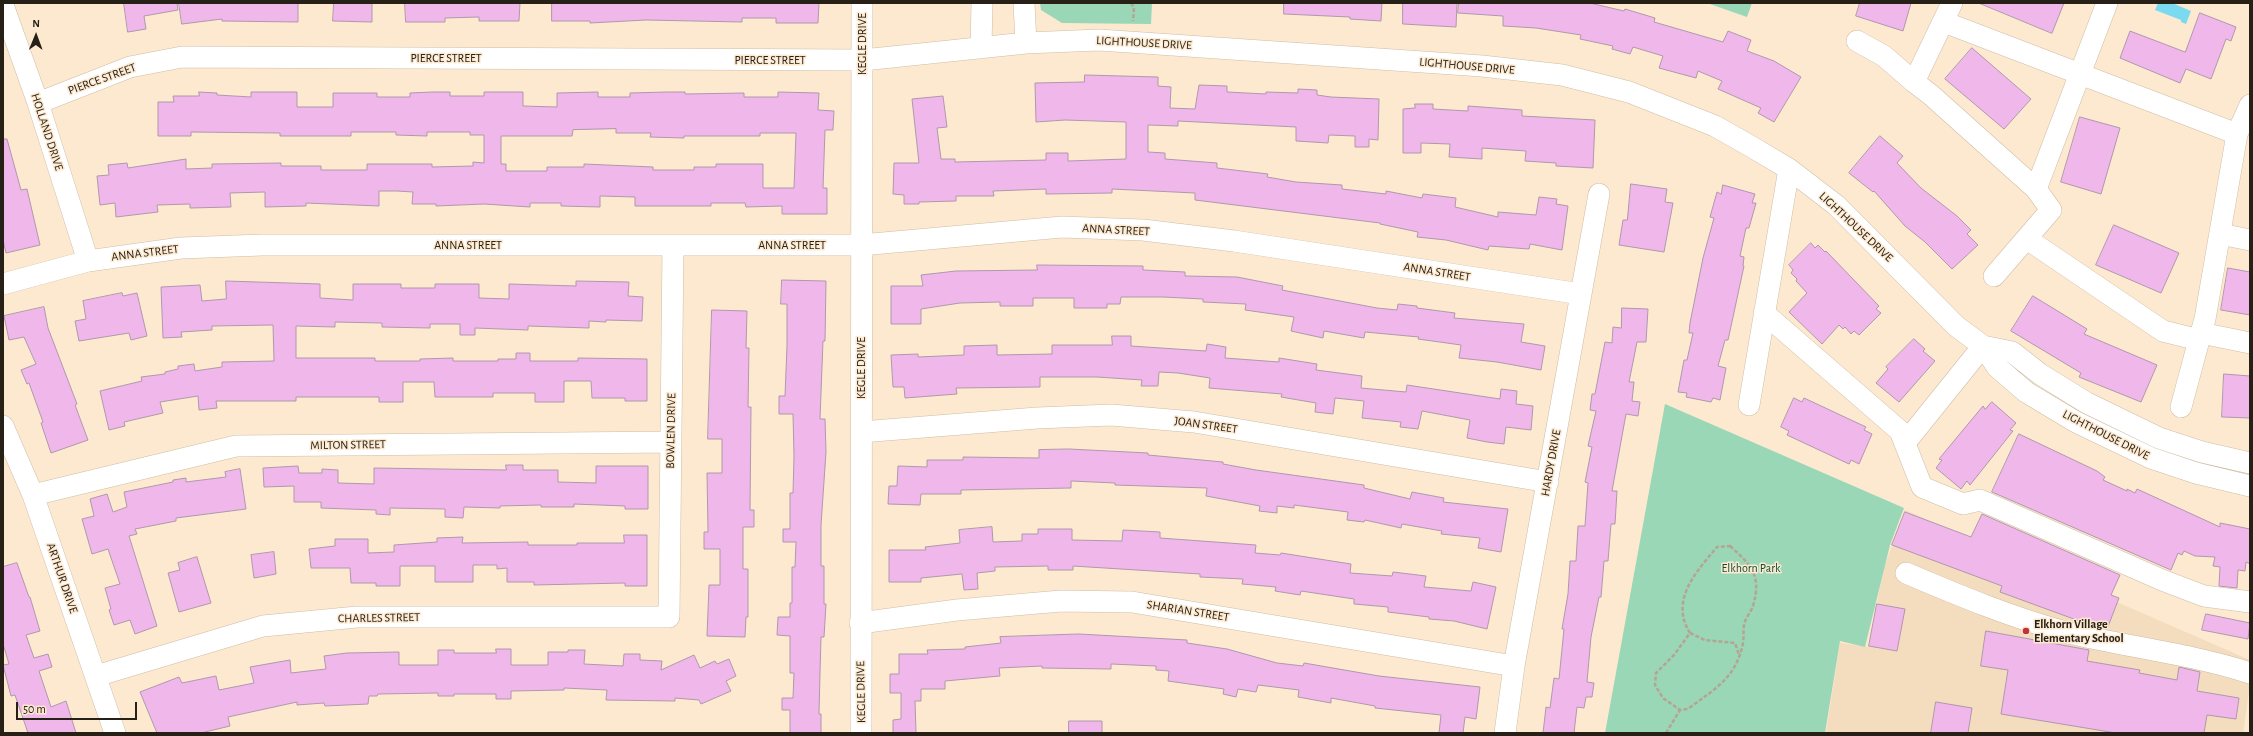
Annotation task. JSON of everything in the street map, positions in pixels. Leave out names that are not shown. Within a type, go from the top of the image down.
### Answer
[{"type":"street","name":"KEGLE DRIVE","points":[[861,733],[862,3]]},
{"type":"street","points":[[981,48],[982,3]]},
{"type":"street","points":[[1024,3],[1026,43]]},
{"type":"street","points":[[2036,189],[2079,74],[2108,3]]},
{"type":"street","name":"HOLLAND DRIVE","points":[[3,5],[38,103],[88,261]]},
{"type":"street","points":[[1914,82],[1948,12],[2079,74],[2238,134]]},
{"type":"street","name":"LIGHTHOUSE DRIVE","points":[[863,60],[1026,43],[1099,40],[1482,66],[1562,75],[1629,92],[1715,126],[1789,170],[1836,205],[1956,326],[1983,346],[1997,367],[2026,392],[2076,422],[2151,458],[2196,473],[2250,486]]},
{"type":"street","points":[[1857,41],[1884,56],[1931,95],[2036,189],[2051,210],[1994,276]]},
{"type":"street","name":"PIERCE STREET","points":[[38,103],[130,67],[182,57],[863,60]]},
{"type":"street","points":[[2181,407],[2200,337],[2238,134],[2250,105]]},
{"type":"street","points":[[1749,405],[1789,170]]},
{"type":"street","name":"HARDY DRIVE","points":[[1505,733],[1514,666],[1599,194]]},
{"type":"street","name":"ANNA STREET","points":[[3,284],[88,261],[181,248],[262,245],[861,245],[1062,227],[1142,230],[1234,241],[1581,294]]},
{"type":"street","points":[[2220,234],[2250,240]]},
{"type":"street","points":[[2027,239],[2163,331],[2250,343]]},
{"type":"street","name":"BOWLEN DRIVE","points":[[669,617],[673,246]]},
{"type":"street","points":[[1764,313],[1900,431],[1922,486],[1963,504],[1980,500],[2162,580],[2204,596],[2250,602]]},
{"type":"street","name":"LIGHTHOUSE DRIVE","points":[[1983,346],[2012,352],[2040,374],[2087,403],[2159,438],[2202,452],[2250,463]]},
{"type":"street","points":[[1905,443],[1983,346]]},
{"type":"street","name":"JOAN STREET","points":[[861,432],[1037,418],[1111,415],[1194,422],[1548,482]]},
{"type":"street","name":"ARTHUR DRIVE","points":[[3,426],[33,495],[115,733]]},
{"type":"street","name":"MILTON STREET","points":[[33,495],[236,446],[670,442]]},
{"type":"street","points":[[1906,573],[2021,619],[2117,644],[2211,662],[2250,673]]},
{"type":"street","name":"SHARIAN STREET","points":[[860,623],[957,610],[1061,601],[1132,602],[1514,666]]},
{"type":"street","name":"CHARLES STREET","points":[[96,676],[270,625],[357,617],[669,617]]},
{"type":"path","points":[[1132,3],[1134,8],[1133,20]]},
{"type":"path","points":[[1690,633],[1656,673],[1655,685],[1663,698],[1680,710],[1688,709],[1726,681],[1739,656],[1744,642],[1744,624],[1753,606],[1756,576],[1746,560],[1730,546],[1717,547],[1695,574],[1682,604],[1684,622],[1690,633],[1705,640],[1736,643],[1739,656]]},
{"type":"path","points":[[1666,733],[1680,710]]},
{"type":"shaded area","name":"Elkhorn Village Elementary School","points":[[1905,510],[2250,660],[2250,685],[2243,733],[1826,733],[1840,643],[1868,647],[1884,568]]},
{"type":"green space","points":[[1040,3],[1152,3],[1151,24],[1062,23],[1041,10]]},
{"type":"green space","points":[[1707,3],[1752,3],[1747,17]]},
{"type":"green space","name":"Elkhorn Park","points":[[1665,404],[1904,508],[1890,545],[1865,647],[1840,641],[1825,733],[1605,733]]},
{"type":"water","points":[[2158,3],[2172,3],[2191,11],[2186,24],[2181,22],[2181,20],[2155,10]]},
{"type":"building","points":[[124,3],[177,3],[178,10],[144,16],[146,29],[128,32]]},
{"type":"building","points":[[179,3],[298,3],[298,22],[222,21],[222,19],[182,24]]},
{"type":"building","points":[[334,3],[372,3],[372,22],[333,21]]},
{"type":"building","points":[[405,3],[520,3],[519,21],[479,21],[479,17],[445,18],[445,22],[406,22]]},
{"type":"building","points":[[552,3],[819,3],[818,23],[776,23],[776,18],[742,18],[742,22],[646,20],[590,23],[590,21],[552,21]]},
{"type":"building","points":[[1284,3],[1382,3],[1381,21],[1350,19],[1350,17],[1284,14]]},
{"type":"building","points":[[1403,3],[1457,3],[1456,27],[1403,24]]},
{"type":"building","points":[[1459,3],[1590,3],[1624,11],[1625,9],[1655,18],[1654,22],[1723,42],[1728,31],[1751,40],[1747,51],[1774,61],[1801,77],[1774,122],[1758,113],[1761,108],[1718,89],[1722,81],[1698,71],[1696,78],[1659,68],[1663,56],[1633,47],[1630,54],[1612,49],[1613,46],[1580,39],[1581,35],[1536,28],[1503,26],[1503,16],[1458,13]]},
{"type":"building","points":[[1860,3],[1911,3],[1903,31],[1856,16]]},
{"type":"building","points":[[1979,3],[2064,3],[2052,33]]},
{"type":"building","points":[[2200,13],[2236,27],[2231,41],[2226,39],[2211,79],[2186,69],[2180,83],[2120,58],[2130,31],[2185,52]]},
{"type":"building","points":[[1972,48],[2031,99],[2004,129],[1945,79]]},
{"type":"building","points":[[1085,75],[1158,77],[1158,86],[1171,87],[1170,108],[1195,109],[1199,85],[1227,86],[1227,92],[1266,94],[1266,92],[1298,93],[1298,89],[1317,90],[1317,95],[1331,97],[1379,99],[1378,140],[1369,139],[1369,147],[1355,147],[1355,136],[1329,135],[1328,143],[1296,141],[1296,127],[1178,121],[1178,126],[1148,125],[1148,152],[1165,153],[1165,159],[1217,163],[1217,168],[1268,174],[1267,177],[1296,182],[1342,185],[1342,189],[1386,194],[1386,191],[1422,198],[1423,194],[1456,198],[1455,207],[1498,217],[1498,212],[1536,215],[1539,197],[1557,199],[1556,204],[1568,206],[1562,250],[1530,244],[1529,249],[1489,246],[1488,250],[1446,240],[1417,237],[1418,232],[1380,223],[1195,200],[1195,193],[1112,189],[1112,193],[1046,194],[1046,189],[993,191],[994,196],[956,196],[956,201],[919,202],[919,204],[904,204],[904,195],[893,194],[894,163],[919,163],[912,99],[943,96],[947,127],[937,128],[941,159],[955,159],[955,162],[1046,160],[1046,153],[1068,153],[1068,161],[1126,159],[1126,122],[1065,120],[1036,122],[1035,83],[1084,82]]},
{"type":"building","points":[[199,92],[217,93],[217,95],[251,97],[251,92],[297,92],[297,107],[333,107],[333,93],[377,93],[377,97],[410,97],[410,93],[432,92],[450,92],[450,96],[484,96],[484,92],[523,92],[523,106],[557,107],[557,93],[598,92],[598,97],[630,97],[630,93],[744,93],[744,97],[778,97],[778,92],[819,93],[818,110],[834,111],[833,130],[825,130],[823,188],[827,188],[827,214],[782,214],[782,206],[746,207],[745,203],[711,203],[711,206],[635,206],[635,197],[600,196],[600,207],[561,206],[561,203],[530,203],[530,207],[484,204],[436,206],[436,204],[412,204],[413,192],[397,191],[379,191],[379,206],[306,203],[306,206],[265,207],[265,192],[230,193],[231,207],[190,208],[190,204],[157,205],[158,212],[116,217],[115,203],[100,205],[97,176],[109,175],[108,165],[127,163],[128,168],[186,159],[186,169],[212,168],[212,164],[281,163],[281,166],[321,166],[321,170],[367,170],[367,164],[432,164],[432,167],[473,166],[473,162],[484,163],[484,135],[470,135],[470,132],[427,132],[427,136],[396,135],[396,132],[351,132],[351,136],[280,136],[280,133],[191,132],[191,136],[158,136],[158,102],[174,102],[173,96],[199,96]],"holes":[[[616,129],[616,133],[651,133],[650,137],[684,138],[684,136],[760,136],[760,133],[796,133],[794,188],[763,188],[763,164],[716,164],[716,167],[694,167],[694,170],[653,170],[653,167],[584,164],[584,167],[547,167],[547,171],[506,171],[506,164],[501,164],[501,136],[572,136],[573,130]]]},
{"type":"building","points":[[1415,104],[1433,104],[1433,109],[1468,111],[1468,106],[1522,110],[1522,116],[1595,120],[1593,168],[1556,166],[1556,163],[1525,161],[1526,151],[1482,148],[1482,159],[1449,157],[1450,144],[1421,143],[1421,153],[1403,153],[1403,109],[1415,108]]},
{"type":"building","points":[[2080,117],[2120,128],[2101,194],[2061,182]]},
{"type":"building","points":[[1880,136],[1903,156],[1897,163],[1921,188],[1957,216],[1971,230],[1967,234],[1978,245],[1952,269],[1925,242],[1905,226],[1874,191],[1873,192],[1849,173]]},
{"type":"building","points":[[3,139],[7,139],[21,190],[27,189],[40,245],[6,253],[3,240]]},
{"type":"building","points":[[1631,184],[1667,189],[1665,202],[1673,203],[1664,252],[1619,245],[1623,220],[1627,220]]},
{"type":"building","points":[[1723,185],[1755,194],[1752,203],[1756,203],[1749,228],[1746,228],[1740,256],[1744,257],[1744,266],[1728,340],[1725,340],[1718,366],[1726,368],[1720,400],[1713,398],[1711,402],[1686,397],[1687,393],[1678,392],[1684,360],[1687,360],[1693,333],[1689,333],[1690,323],[1703,258],[1714,218],[1710,217],[1717,192],[1721,194]]},
{"type":"building","points":[[2114,225],[2179,253],[2161,293],[2096,265]]},
{"type":"building","points":[[1811,243],[1815,248],[1818,245],[1825,252],[1826,251],[1879,306],[1876,309],[1881,313],[1859,335],[1854,331],[1851,334],[1845,327],[1843,329],[1839,325],[1822,344],[1789,312],[1807,293],[1796,281],[1797,279],[1791,273],[1793,270],[1789,265]]},
{"type":"building","points":[[1037,265],[1143,266],[1143,270],[1185,272],[1185,276],[1237,277],[1283,286],[1282,290],[1377,308],[1397,310],[1398,304],[1417,306],[1417,308],[1455,313],[1454,318],[1524,324],[1521,342],[1545,346],[1541,370],[1497,362],[1459,358],[1461,345],[1418,339],[1419,337],[1365,332],[1364,338],[1324,331],[1323,338],[1291,331],[1294,317],[1245,310],[1246,304],[1203,302],[1203,299],[1121,297],[1120,304],[1107,304],[1107,308],[1074,308],[1074,298],[1033,298],[1033,306],[1000,306],[1000,302],[960,303],[921,309],[921,324],[891,324],[891,286],[923,286],[921,275],[956,271],[1037,270]]},
{"type":"building","points":[[2228,268],[2250,272],[2250,315],[2221,310]]},
{"type":"building","points":[[782,280],[826,281],[825,341],[823,341],[820,419],[825,419],[826,452],[821,525],[821,566],[824,566],[824,604],[826,604],[824,637],[821,637],[819,714],[821,714],[821,733],[790,733],[790,710],[782,710],[782,698],[793,698],[794,673],[790,673],[790,636],[777,635],[778,617],[790,617],[790,603],[792,603],[792,567],[795,567],[796,542],[783,542],[783,529],[790,529],[790,493],[793,493],[794,456],[793,414],[779,414],[779,396],[785,396],[787,346],[787,304],[781,304]]},
{"type":"building","points":[[226,281],[320,284],[320,298],[353,300],[353,284],[401,284],[401,288],[435,288],[435,284],[479,284],[479,298],[509,299],[509,284],[576,286],[576,281],[629,282],[628,296],[643,297],[642,321],[589,321],[589,328],[528,326],[528,330],[475,328],[475,335],[460,335],[460,324],[430,324],[430,328],[382,327],[382,323],[335,322],[335,327],[296,326],[296,358],[375,358],[375,361],[420,361],[420,359],[453,358],[453,361],[498,361],[498,359],[516,359],[516,353],[530,353],[530,361],[578,361],[578,358],[647,359],[647,401],[625,401],[625,398],[592,398],[591,381],[564,381],[564,402],[535,402],[535,393],[493,393],[493,397],[435,397],[434,382],[403,382],[403,402],[379,402],[379,397],[296,397],[296,401],[216,401],[217,408],[199,410],[198,396],[160,402],[163,413],[124,422],[125,426],[109,430],[100,391],[142,381],[141,377],[165,374],[165,372],[178,369],[178,366],[194,364],[195,371],[222,367],[222,362],[274,361],[273,325],[212,326],[212,330],[181,332],[182,337],[163,338],[161,287],[200,285],[202,301],[226,299]]},
{"type":"building","points":[[122,293],[123,296],[137,293],[147,336],[131,340],[129,333],[79,341],[75,321],[86,319],[83,301]]},
{"type":"building","points":[[2033,296],[2087,329],[2084,334],[2157,365],[2141,402],[2079,377],[2081,373],[2011,331]]},
{"type":"building","points":[[44,307],[48,328],[77,404],[75,405],[88,440],[51,453],[41,423],[43,422],[29,383],[27,384],[21,370],[36,364],[24,337],[9,340],[4,316]]},
{"type":"building","points":[[1622,308],[1648,309],[1646,342],[1637,342],[1629,382],[1634,382],[1632,401],[1640,402],[1638,416],[1626,414],[1612,491],[1617,491],[1615,524],[1611,524],[1608,561],[1604,561],[1601,597],[1599,597],[1591,637],[1587,682],[1594,683],[1592,697],[1586,697],[1584,708],[1577,707],[1574,733],[1543,733],[1546,707],[1550,708],[1554,678],[1559,679],[1564,629],[1562,629],[1568,594],[1570,561],[1576,561],[1578,526],[1585,526],[1588,483],[1585,482],[1592,447],[1588,446],[1596,411],[1590,410],[1592,394],[1595,394],[1605,342],[1612,343],[1613,327],[1621,328]]},
{"type":"building","points":[[712,310],[747,311],[746,348],[749,348],[748,407],[751,407],[750,510],[754,510],[754,527],[743,527],[743,569],[748,569],[748,617],[746,617],[745,637],[707,636],[709,585],[720,585],[720,549],[704,549],[704,532],[708,532],[707,473],[722,473],[722,439],[708,439]]},
{"type":"building","points":[[1112,336],[1131,336],[1131,346],[1206,351],[1207,344],[1226,347],[1225,358],[1279,362],[1279,358],[1317,364],[1316,370],[1362,376],[1361,388],[1406,392],[1407,385],[1500,399],[1501,389],[1517,391],[1516,404],[1533,406],[1531,430],[1506,427],[1504,444],[1487,442],[1467,438],[1470,420],[1422,411],[1418,429],[1400,427],[1401,422],[1362,418],[1364,401],[1335,398],[1333,414],[1315,412],[1316,403],[1281,397],[1282,394],[1209,388],[1210,378],[1178,373],[1159,372],[1158,386],[1141,386],[1142,380],[1097,377],[1040,377],[1040,387],[956,388],[957,394],[905,398],[904,387],[893,387],[891,355],[918,354],[918,357],[964,355],[964,346],[997,345],[997,355],[1052,354],[1052,345],[1112,345]]},
{"type":"building","points":[[1914,339],[1925,349],[1923,351],[1935,361],[1899,402],[1876,383],[1888,369],[1886,367]]},
{"type":"building","points":[[2224,374],[2250,376],[2250,418],[2222,417]]},
{"type":"building","points":[[1794,398],[1802,402],[1804,398],[1866,427],[1864,430],[1872,434],[1859,464],[1851,460],[1849,464],[1787,435],[1789,431],[1781,427]]},
{"type":"building","points":[[1992,402],[2016,423],[2010,430],[2013,431],[1970,485],[1967,481],[1961,489],[1936,468],[1942,460],[1939,459],[1983,406],[1985,409]]},
{"type":"building","points":[[2019,434],[2097,471],[2105,477],[2103,480],[2127,491],[2127,489],[2135,493],[2137,489],[2220,527],[2220,523],[2250,529],[2250,564],[2246,562],[2245,571],[2238,570],[2237,588],[2219,586],[2220,567],[2213,566],[2215,557],[2195,556],[2184,551],[2182,555],[2178,553],[2171,570],[1992,492]]},
{"type":"building","points":[[1069,449],[1148,453],[1148,455],[1223,462],[1223,464],[1256,470],[1364,485],[1364,488],[1410,499],[1412,492],[1444,498],[1443,502],[1508,509],[1501,552],[1478,548],[1480,538],[1441,534],[1442,531],[1402,524],[1401,528],[1365,520],[1364,522],[1347,520],[1348,512],[1294,505],[1294,508],[1277,506],[1277,513],[1259,511],[1260,506],[1206,496],[1207,488],[1115,485],[1115,483],[1071,481],[1071,488],[961,490],[961,494],[921,494],[920,505],[888,504],[889,486],[897,486],[898,466],[927,467],[927,460],[963,460],[963,457],[1039,458],[1039,450]]},
{"type":"building","points":[[506,465],[523,465],[523,470],[558,470],[558,482],[596,483],[596,466],[648,466],[648,509],[625,509],[625,506],[574,504],[574,507],[541,507],[541,505],[500,506],[500,508],[464,507],[463,518],[445,517],[445,509],[390,508],[390,515],[376,514],[376,510],[321,508],[321,502],[294,502],[294,486],[264,487],[263,468],[298,466],[299,473],[322,473],[322,469],[338,470],[338,483],[374,484],[374,468],[506,470]]},
{"type":"building","points":[[240,469],[246,509],[176,518],[176,521],[135,529],[137,534],[129,536],[157,626],[135,634],[130,620],[114,625],[109,610],[111,609],[105,588],[120,584],[108,549],[92,554],[82,519],[94,516],[90,499],[107,494],[113,512],[127,507],[124,492],[186,478],[186,482],[226,477],[225,472]]},
{"type":"building","points":[[1905,512],[1971,537],[1982,514],[2120,575],[2111,595],[2119,598],[2107,629],[2093,626],[2000,592],[2002,586],[1892,545]]},
{"type":"building","points":[[992,527],[993,542],[1022,541],[1022,534],[1038,534],[1038,529],[1072,529],[1072,540],[1122,541],[1123,530],[1160,532],[1160,538],[1256,545],[1255,553],[1280,555],[1281,553],[1351,564],[1350,573],[1392,576],[1393,572],[1426,576],[1424,587],[1471,591],[1473,582],[1496,587],[1487,629],[1454,621],[1429,619],[1429,617],[1388,612],[1388,607],[1354,604],[1354,599],[1301,591],[1300,595],[1275,591],[1276,587],[1242,584],[1243,579],[1200,577],[1200,574],[1073,566],[1073,570],[1048,570],[1048,566],[995,567],[995,571],[977,573],[978,589],[964,590],[962,574],[921,578],[921,582],[889,582],[889,550],[926,550],[925,547],[960,543],[959,530]]},
{"type":"building","points":[[624,535],[647,535],[647,586],[625,586],[625,583],[534,585],[534,582],[507,582],[507,568],[497,569],[497,565],[473,565],[473,582],[435,582],[435,566],[400,566],[400,586],[376,586],[376,583],[351,583],[350,568],[311,568],[309,549],[335,546],[335,539],[368,539],[368,553],[394,552],[394,545],[437,542],[437,538],[463,537],[462,543],[528,542],[528,545],[577,545],[577,543],[624,543]]},
{"type":"building","points":[[274,552],[276,574],[254,578],[251,555]]},
{"type":"building","points":[[197,557],[211,603],[179,612],[168,573],[180,570],[178,563]]},
{"type":"building","points":[[17,563],[30,597],[40,631],[26,635],[34,658],[48,654],[52,667],[39,671],[51,707],[66,701],[76,733],[28,733],[15,695],[11,696],[3,665],[9,664],[3,644],[3,567]]},
{"type":"building","points":[[1877,604],[1905,609],[1897,651],[1869,646]]},
{"type":"building","points":[[2206,614],[2250,623],[2248,639],[2202,630]]},
{"type":"building","points":[[1986,631],[2089,650],[2087,661],[2140,670],[2139,673],[2177,680],[2179,667],[2200,672],[2197,691],[2239,698],[2236,719],[2207,715],[2204,733],[2116,733],[2001,714],[2008,670],[1981,666]]},
{"type":"building","points":[[1079,634],[1187,640],[1187,643],[1227,649],[1277,663],[1303,666],[1304,663],[1379,676],[1480,687],[1476,719],[1465,717],[1463,733],[1439,733],[1441,715],[1375,708],[1375,706],[1331,698],[1331,703],[1298,697],[1299,690],[1258,685],[1256,692],[1238,689],[1236,697],[1223,694],[1224,689],[1168,681],[1169,671],[1156,670],[1156,666],[1111,664],[1111,669],[1042,668],[1042,666],[999,668],[1000,676],[945,681],[945,689],[921,689],[921,701],[915,701],[916,733],[893,733],[893,720],[901,719],[901,693],[890,693],[890,674],[899,674],[899,654],[928,654],[927,650],[965,649],[965,647],[1001,643],[1000,637]]},
{"type":"building","points":[[496,649],[511,649],[511,665],[548,665],[548,652],[585,650],[584,664],[623,666],[624,654],[640,654],[640,660],[662,661],[661,670],[694,655],[700,668],[715,661],[717,664],[729,659],[736,676],[726,681],[731,691],[701,704],[699,700],[675,698],[675,701],[606,700],[607,690],[564,688],[564,690],[511,691],[511,699],[496,699],[496,694],[454,694],[454,696],[438,696],[438,693],[378,694],[377,696],[369,696],[368,704],[325,706],[324,703],[297,705],[297,702],[228,717],[230,726],[201,733],[157,733],[140,692],[179,677],[182,683],[216,676],[219,690],[254,683],[250,667],[290,660],[291,673],[326,669],[324,656],[347,653],[399,652],[399,665],[438,665],[438,650],[454,650],[454,653],[496,653]]},
{"type":"building","points":[[1936,702],[1972,708],[1968,733],[1931,733]]},
{"type":"building","points":[[1069,721],[1102,721],[1102,733],[1069,733]]},
{"type":"place","name":"Elkhorn Village Elementary School","points":[[2026,631]]}]
